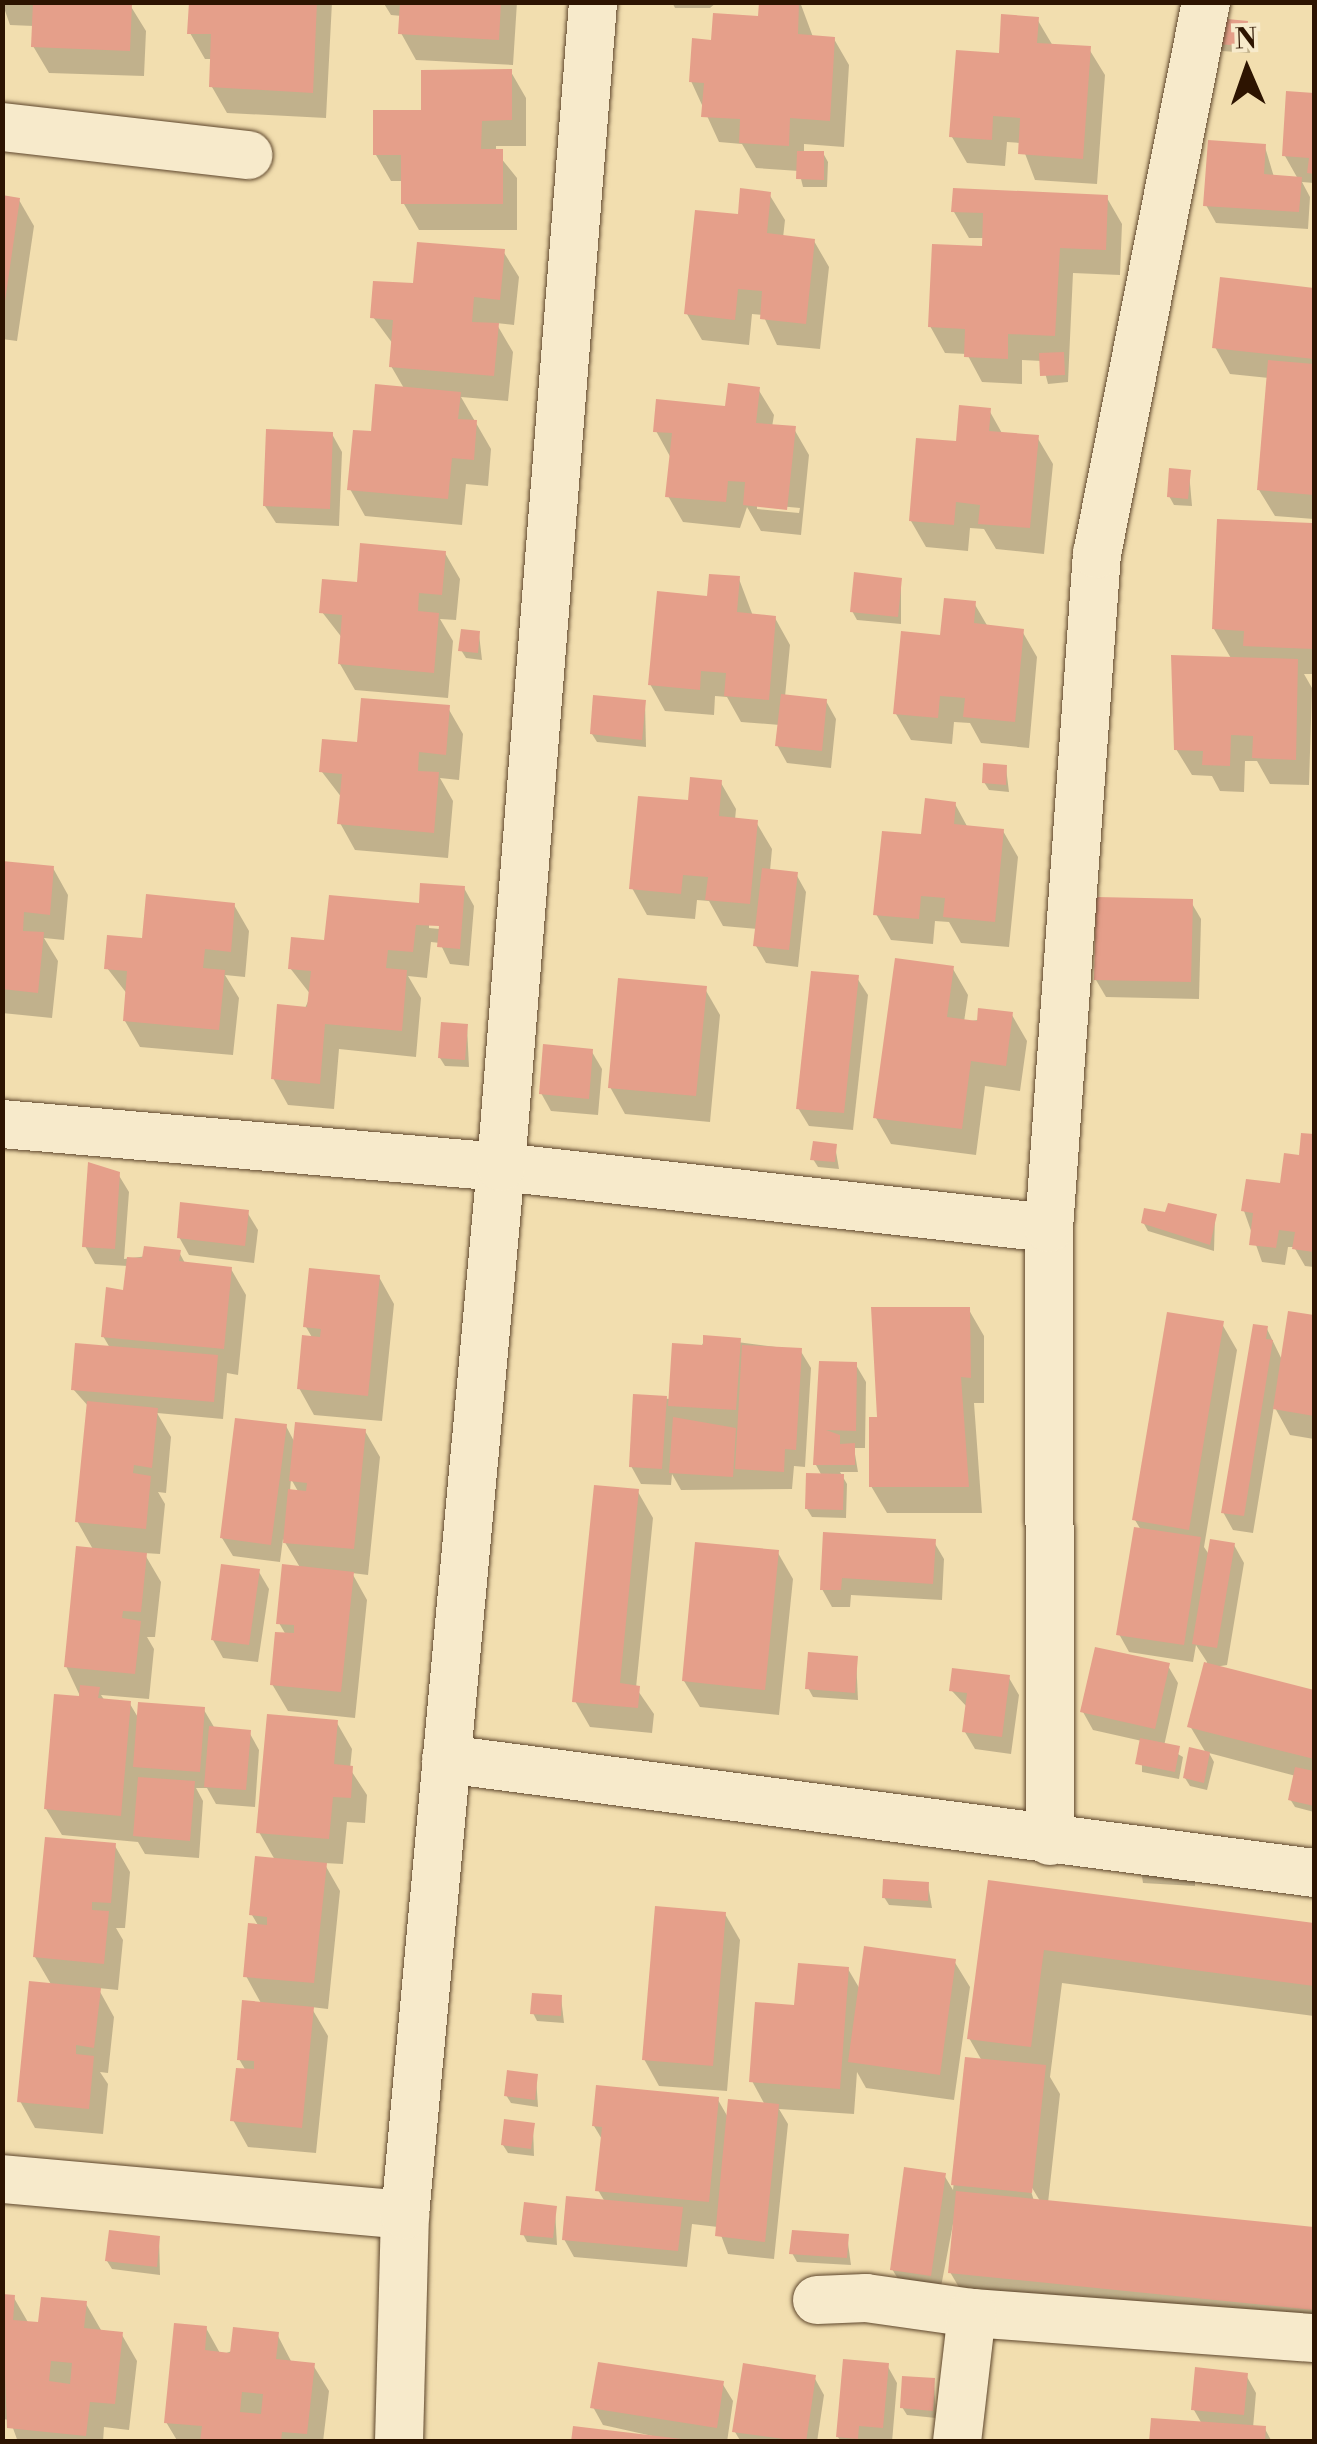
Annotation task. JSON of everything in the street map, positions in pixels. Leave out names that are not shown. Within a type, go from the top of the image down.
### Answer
[{"type":"street","points":[[399,2442],[404,2215],[501,1167],[593,2]]},
{"type":"street","points":[[1050,1841],[1049,1228],[1097,554],[1206,2]]},
{"type":"street","points":[[2,127],[248,155]]},
{"type":"street","points":[[2,1124],[501,1167],[1049,1228]]},
{"type":"street","points":[[446,1759],[1050,1841],[1314,1872]]},
{"type":"street","points":[[2,2179],[404,2215]]},
{"type":"street","points":[[818,2300],[866,2298],[972,2313],[1314,2338]]},
{"type":"street","points":[[957,2442],[972,2313]]},
{"type":"building","points":[[33,2],[132,3],[130,51],[31,47]]},
{"type":"building","points":[[189,2],[317,2],[313,93],[209,87],[211,34],[187,34]]},
{"type":"building","points":[[400,2],[501,2],[499,40],[398,34]]},
{"type":"building","points":[[759,2],[799,2],[798,34],[835,37],[830,121],[790,118],[789,146],[739,143],[740,119],[701,117],[704,83],[689,82],[692,38],[711,40],[713,13],[758,16]]},
{"type":"building","points":[[1001,14],[1039,17],[1037,43],[1091,46],[1083,159],[1018,154],[1020,118],[993,116],[992,140],[949,137],[956,50],[999,53]]},
{"type":"building","points":[[1217,18],[1248,21],[1246,46],[1215,44]]},
{"type":"building","points":[[512,69],[512,120],[482,121],[481,149],[503,149],[503,204],[401,204],[401,155],[373,155],[373,110],[421,110],[421,70]]},
{"type":"building","points":[[1286,91],[1314,93],[1314,174],[1307,173],[1309,158],[1282,156]]},
{"type":"building","points":[[1208,140],[1266,144],[1264,174],[1302,177],[1299,212],[1203,206]]},
{"type":"building","points":[[797,151],[824,151],[824,180],[796,179]]},
{"type":"building","points":[[740,188],[771,192],[767,233],[815,239],[806,324],[760,319],[762,291],[738,289],[735,320],[684,314],[695,210],[738,214]]},
{"type":"building","points":[[953,188],[1108,195],[1106,250],[1060,248],[1055,336],[1008,334],[1008,359],[964,357],[965,329],[928,327],[932,244],[982,246],[983,213],[951,212]]},
{"type":"building","points":[[2,195],[20,198],[5,301],[2,301]]},
{"type":"building","points":[[417,242],[505,249],[500,300],[474,297],[472,322],[499,323],[494,376],[389,367],[393,320],[370,318],[373,281],[413,283]]},
{"type":"building","points":[[1220,277],[1314,288],[1314,359],[1212,348]]},
{"type":"building","points":[[1064,352],[1065,375],[1040,376],[1039,353]]},
{"type":"building","points":[[1268,360],[1314,364],[1314,495],[1257,490]]},
{"type":"building","points":[[728,383],[760,387],[756,423],[796,426],[787,510],[743,505],[745,482],[728,481],[726,502],[665,497],[672,433],[653,432],[656,399],[725,406]]},
{"type":"building","points":[[375,384],[461,392],[458,419],[477,420],[474,460],[452,458],[448,499],[347,490],[353,430],[371,431]]},
{"type":"building","points":[[959,405],[991,408],[989,431],[1039,435],[1030,528],[978,524],[980,505],[956,502],[954,525],[909,521],[916,438],[956,441]]},
{"type":"building","points":[[266,429],[333,432],[330,509],[263,506]]},
{"type":"building","points":[[1169,468],[1191,470],[1188,499],[1167,497]]},
{"type":"building","points":[[1217,519],[1312,523],[1314,649],[1243,646],[1244,631],[1212,629]]},
{"type":"building","points":[[360,543],[446,551],[442,595],[419,593],[418,611],[439,613],[434,673],[338,664],[342,615],[319,613],[322,579],[357,582]]},
{"type":"building","points":[[854,572],[902,578],[898,617],[850,612]]},
{"type":"building","points":[[709,574],[740,576],[737,612],[776,616],[769,700],[724,696],[726,673],[701,671],[700,690],[648,685],[657,591],[707,596]]},
{"type":"building","points":[[944,598],[976,601],[974,623],[1024,629],[1015,722],[963,717],[965,698],[940,696],[938,718],[893,714],[901,631],[940,635]]},
{"type":"building","points":[[461,629],[480,631],[478,653],[458,651]]},
{"type":"building","points":[[1171,655],[1298,659],[1296,760],[1252,758],[1253,736],[1231,735],[1230,766],[1202,765],[1203,751],[1174,750]]},
{"type":"building","points":[[781,694],[827,699],[822,751],[775,746]]},
{"type":"building","points":[[593,695],[646,700],[642,740],[590,734]]},
{"type":"building","points":[[361,698],[450,705],[446,755],[419,752],[418,771],[439,772],[434,833],[337,824],[342,774],[319,772],[322,739],[357,742]]},
{"type":"building","points":[[983,763],[1007,765],[1006,785],[982,783]]},
{"type":"building","points":[[690,777],[722,780],[719,816],[758,820],[750,904],[705,900],[708,877],[683,875],[681,894],[629,889],[638,796],[688,800]]},
{"type":"building","points":[[925,798],[956,802],[954,824],[1004,829],[995,922],[943,917],[945,898],[921,896],[919,919],[873,915],[882,831],[921,834]]},
{"type":"building","points":[[2,861],[54,866],[50,915],[24,912],[23,931],[44,932],[38,993],[2,989]]},
{"type":"building","points":[[762,868],[798,872],[789,950],[753,946]]},
{"type":"building","points":[[420,883],[465,886],[460,949],[437,947],[439,926],[416,925],[413,952],[388,950],[386,968],[407,970],[402,1031],[325,1024],[320,1084],[271,1079],[277,1004],[307,1007],[311,971],[288,969],[291,937],[324,940],[329,895],[419,903]]},
{"type":"building","points":[[146,894],[235,903],[231,952],[205,949],[203,968],[225,970],[219,1030],[123,1021],[127,971],[104,969],[107,935],[142,938]]},
{"type":"building","points":[[1096,897],[1193,899],[1191,982],[1094,980]]},
{"type":"building","points":[[895,958],[954,966],[947,1017],[977,1021],[978,1008],[1013,1012],[1006,1066],[971,1061],[962,1129],[873,1118]]},
{"type":"building","points":[[811,971],[859,975],[844,1113],[796,1109]]},
{"type":"building","points":[[618,978],[707,986],[696,1096],[608,1088]]},
{"type":"building","points":[[441,1022],[468,1024],[465,1060],[438,1058]]},
{"type":"building","points":[[543,1044],[593,1049],[589,1099],[539,1094]]},
{"type":"building","points":[[1301,1133],[1314,1134],[1314,1252],[1292,1249],[1295,1232],[1279,1230],[1276,1248],[1249,1245],[1253,1213],[1241,1211],[1246,1179],[1280,1183],[1284,1153],[1299,1155]]},
{"type":"building","points":[[813,1141],[837,1144],[835,1162],[810,1160]]},
{"type":"building","points":[[88,1162],[120,1172],[115,1249],[82,1247]]},
{"type":"building","points":[[180,1202],[249,1210],[245,1246],[177,1238]]},
{"type":"building","points":[[1168,1203],[1217,1214],[1210,1245],[1141,1223],[1144,1208],[1165,1212]]},
{"type":"building","points":[[144,1246],[181,1250],[179,1261],[232,1267],[224,1349],[101,1337],[106,1287],[123,1290],[127,1257],[142,1258]]},
{"type":"building","points":[[309,1268],[380,1275],[368,1396],[297,1389],[302,1335],[320,1337],[321,1329],[303,1327]]},
{"type":"building","points":[[871,1307],[970,1307],[971,1378],[961,1377],[969,1487],[869,1487],[869,1417],[877,1417]]},
{"type":"building","points":[[1288,1311],[1314,1315],[1314,1416],[1273,1409]]},
{"type":"building","points":[[1167,1312],[1224,1321],[1189,1530],[1132,1520]]},
{"type":"building","points":[[1253,1324],[1268,1326],[1266,1339],[1273,1340],[1244,1516],[1221,1513]]},
{"type":"building","points":[[703,1335],[741,1338],[736,1410],[668,1406],[672,1343],[703,1345]]},
{"type":"building","points":[[75,1343],[218,1355],[214,1402],[71,1390]]},
{"type":"building","points":[[742,1345],[802,1348],[796,1450],[785,1449],[784,1472],[735,1469]]},
{"type":"building","points":[[819,1361],[857,1362],[856,1431],[826,1430],[840,1435],[840,1444],[855,1443],[855,1465],[813,1465]]},
{"type":"building","points":[[633,1394],[667,1396],[662,1469],[629,1467]]},
{"type":"building","points":[[87,1401],[158,1408],[152,1468],[134,1465],[133,1473],[151,1476],[146,1529],[75,1522]]},
{"type":"building","points":[[673,1417],[736,1428],[733,1477],[669,1473]]},
{"type":"building","points":[[235,1418],[287,1424],[271,1545],[220,1538]]},
{"type":"building","points":[[295,1422],[366,1429],[354,1549],[283,1543],[288,1489],[306,1491],[307,1483],[289,1481]]},
{"type":"building","points":[[806,1473],[844,1474],[843,1510],[805,1509]]},
{"type":"building","points":[[594,1485],[639,1489],[620,1683],[640,1686],[638,1708],[572,1702]]},
{"type":"building","points":[[1134,1527],[1201,1537],[1184,1645],[1116,1635]]},
{"type":"building","points":[[823,1532],[936,1539],[933,1584],[842,1578],[841,1590],[820,1590]]},
{"type":"building","points":[[1210,1539],[1235,1543],[1217,1648],[1192,1644]]},
{"type":"building","points":[[695,1542],[779,1550],[765,1690],[682,1681]]},
{"type":"building","points":[[76,1546],[147,1553],[141,1612],[123,1611],[122,1618],[141,1621],[135,1674],[64,1667]]},
{"type":"building","points":[[221,1564],[260,1569],[249,1645],[211,1640]]},
{"type":"building","points":[[282,1564],[354,1572],[341,1692],[270,1685],[275,1632],[294,1633],[294,1625],[276,1624]]},
{"type":"building","points":[[1095,1647],[1170,1663],[1155,1729],[1080,1712]]},
{"type":"building","points":[[808,1652],[858,1656],[855,1693],[805,1689]]},
{"type":"building","points":[[1204,1662],[1314,1690],[1314,1759],[1187,1727]]},
{"type":"building","points":[[952,1668],[1010,1675],[1002,1737],[962,1732],[967,1693],[949,1691]]},
{"type":"building","points":[[80,1685],[100,1687],[98,1698],[131,1701],[121,1816],[44,1809],[54,1694],[79,1696]]},
{"type":"building","points":[[138,1702],[205,1707],[200,1772],[133,1767]]},
{"type":"building","points":[[267,1714],[338,1720],[334,1764],[353,1766],[351,1798],[333,1797],[329,1839],[256,1833]]},
{"type":"building","points":[[209,1726],[251,1730],[246,1790],[204,1787]]},
{"type":"building","points":[[1140,1738],[1180,1746],[1175,1772],[1135,1764]]},
{"type":"building","points":[[1189,1747],[1210,1752],[1204,1783],[1183,1778]]},
{"type":"building","points":[[1295,1767],[1314,1771],[1314,1806],[1288,1800]]},
{"type":"building","points":[[138,1777],[195,1781],[190,1841],[133,1836]]},
{"type":"building","points":[[45,1837],[116,1843],[111,1903],[92,1902],[92,1910],[109,1911],[104,1964],[33,1957]]},
{"type":"building","points":[[255,1856],[327,1863],[314,1983],[243,1977],[248,1923],[267,1925],[267,1917],[249,1915]]},
{"type":"building","points":[[883,1879],[929,1882],[928,1901],[882,1898]]},
{"type":"building","points":[[988,1880],[1314,1923],[1314,1986],[1044,1950],[1031,2047],[967,2039]]},
{"type":"building","points":[[655,1906],[726,1912],[713,2066],[642,2060]]},
{"type":"building","points":[[864,1946],[956,1959],[940,2075],[848,2062]]},
{"type":"building","points":[[798,1963],[849,1967],[840,2089],[749,2082],[755,2002],[794,2005]]},
{"type":"building","points":[[29,1981],[101,1988],[94,2048],[76,2045],[76,2054],[94,2056],[89,2109],[17,2102]]},
{"type":"building","points":[[532,1993],[562,1995],[561,2016],[530,2014]]},
{"type":"building","points":[[242,2000],[314,2007],[302,2128],[230,2121],[236,2068],[254,2069],[254,2061],[237,2060]]},
{"type":"building","points":[[965,2057],[1046,2065],[1032,2193],[951,2185]]},
{"type":"building","points":[[507,2070],[538,2074],[535,2100],[504,2096]]},
{"type":"building","points":[[596,2085],[719,2097],[709,2202],[595,2191],[602,2127],[592,2126]]},
{"type":"building","points":[[728,2099],[779,2104],[765,2242],[715,2236]]},
{"type":"building","points":[[504,2119],[535,2123],[531,2149],[501,2145]]},
{"type":"building","points":[[904,2167],[946,2173],[931,2276],[890,2270]]},
{"type":"building","points":[[956,2191],[1314,2227],[1314,2310],[948,2273]]},
{"type":"building","points":[[566,2196],[683,2207],[678,2251],[562,2240]]},
{"type":"building","points":[[524,2202],[557,2206],[553,2238],[520,2235]]},
{"type":"building","points":[[109,2230],[160,2236],[157,2267],[105,2261]]},
{"type":"building","points":[[792,2230],[849,2234],[847,2258],[789,2254]]},
{"type":"building","points":[[2,2294],[15,2295],[13,2320],[38,2322],[41,2297],[87,2301],[84,2328],[123,2332],[115,2404],[90,2402],[86,2436],[7,2428]],"holes":[[[51,2361],[72,2363],[70,2384],[49,2381]]]},
{"type":"building","points":[[174,2323],[207,2326],[205,2350],[230,2353],[233,2327],[279,2332],[276,2359],[315,2363],[307,2434],[282,2432],[281,2442],[200,2442],[202,2426],[164,2423]],"holes":[[[242,2392],[263,2394],[261,2414],[240,2412]]]},
{"type":"building","points":[[843,2359],[889,2363],[883,2428],[859,2426],[858,2439],[836,2437]]},
{"type":"building","points":[[598,2362],[724,2381],[717,2428],[590,2408]]},
{"type":"building","points":[[743,2363],[816,2375],[806,2442],[732,2432]]},
{"type":"building","points":[[1195,2367],[1248,2373],[1244,2415],[1191,2410]]},
{"type":"building","points":[[902,2376],[935,2378],[933,2411],[900,2408]]},
{"type":"building","points":[[1151,2418],[1266,2426],[1265,2442],[1149,2442]]},
{"type":"building","points":[[573,2426],[682,2439],[682,2442],[571,2442]]}]
